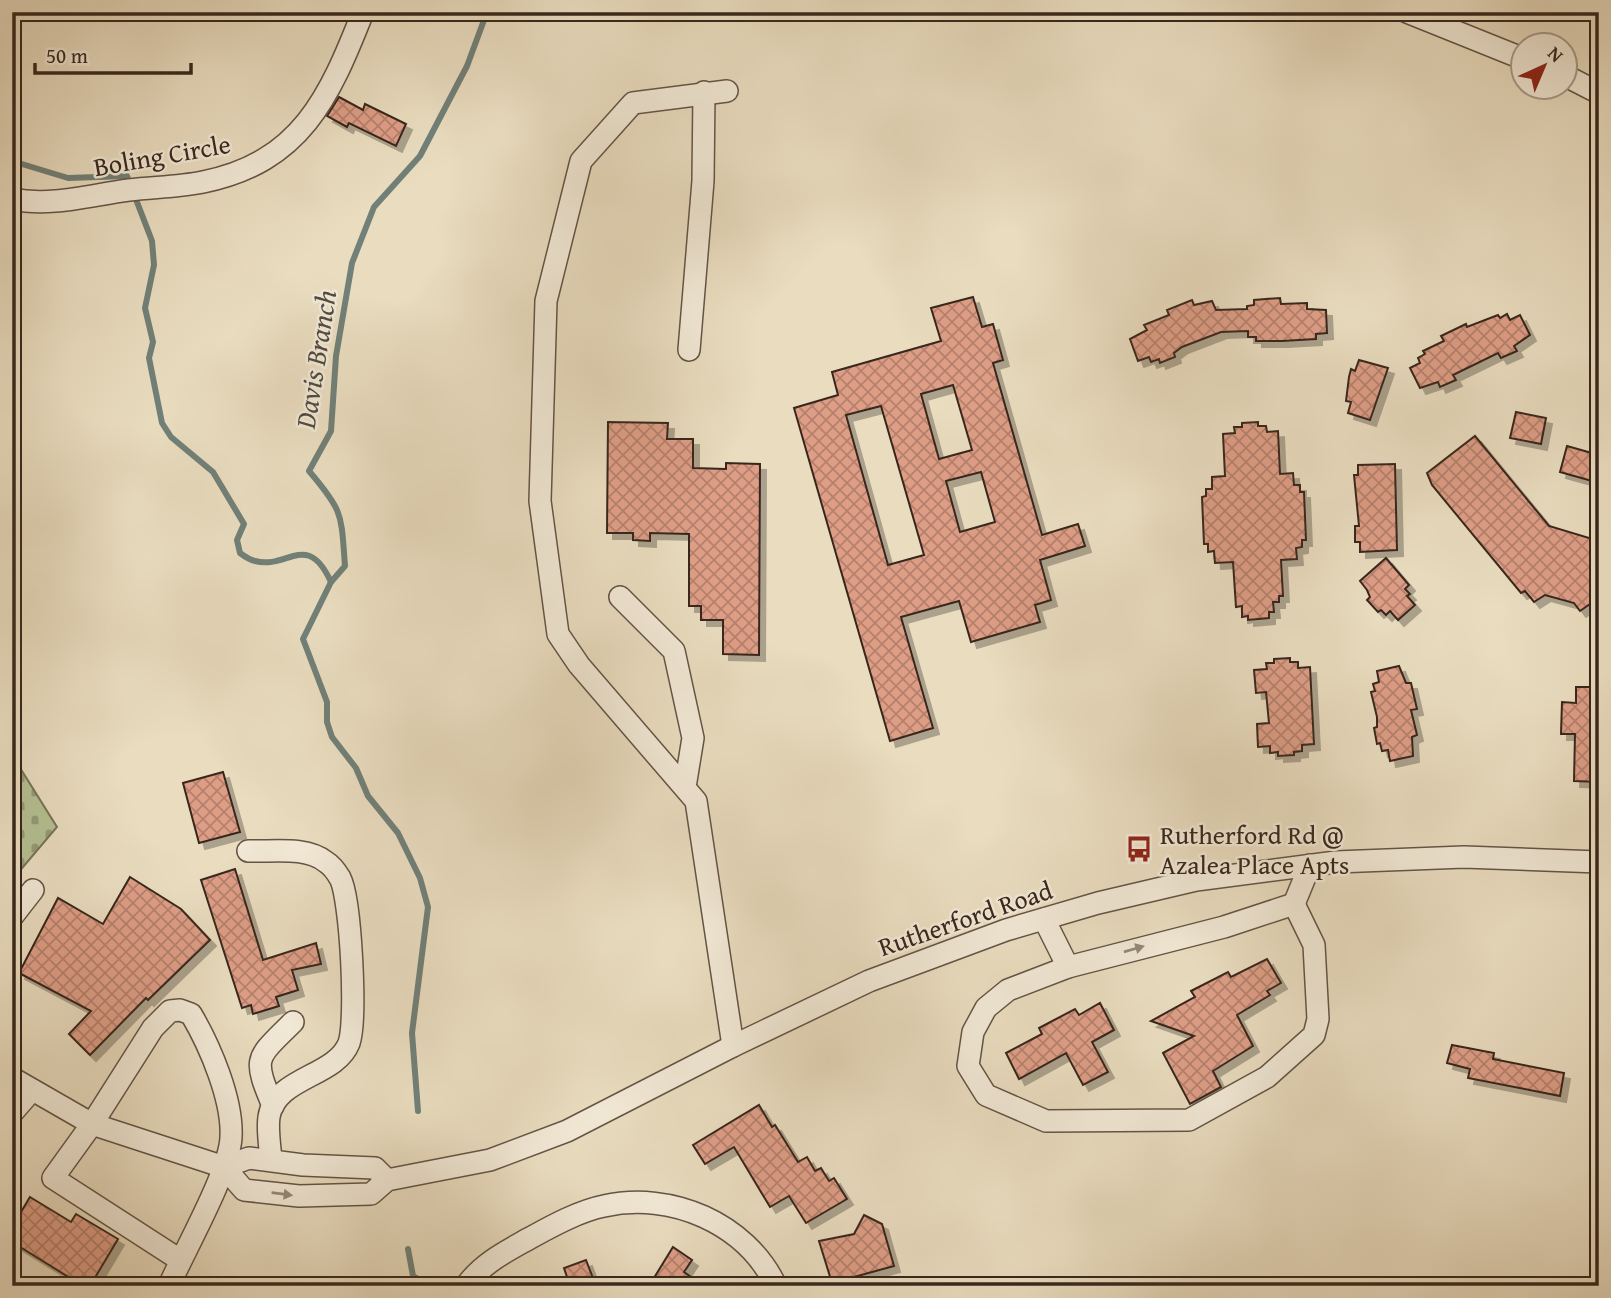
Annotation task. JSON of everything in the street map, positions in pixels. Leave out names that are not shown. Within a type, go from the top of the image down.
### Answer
[{"type":"street","name":"Boling Circle","points":[[12,199],[45,202],[133,189],[202,183],[235,174],[269,159],[292,141],[314,114],[363,12]]},
{"type":"street","points":[[1407,12],[1510,53]]},
{"type":"street","points":[[1580,83],[1599,93]]},
{"type":"street","points":[[727,91],[633,103],[581,161],[546,301],[540,501],[558,634],[579,665],[696,801],[733,1046]]},
{"type":"street","points":[[689,350],[703,181],[704,92]]},
{"type":"street","points":[[620,597],[674,651],[693,738],[685,788]]},
{"type":"street","points":[[248,851],[311,852],[327,862],[340,879],[347,908],[354,1023],[348,1044],[340,1056],[282,1094],[273,1106],[269,1117],[271,1160]]},
{"type":"street","name":"Rutherford Road","points":[[12,1078],[92,1124],[224,1167],[244,1190],[299,1196],[371,1194],[387,1180],[490,1160],[592,1120],[733,1046],[902,967],[1044,919],[1168,885],[1310,865],[1464,857],[1599,862]]},
{"type":"street","points":[[1294,904],[1224,927],[1068,967],[1008,989],[986,1008],[973,1032],[968,1066],[986,1095],[1046,1121],[1189,1120],[1267,1077],[1314,1035],[1318,1019],[1314,945],[1294,904],[1310,865]]},
{"type":"street","points":[[12,917],[33,890]]},
{"type":"street","points":[[1044,919],[1068,967]]},
{"type":"street","points":[[169,1286],[224,1167],[231,1137],[220,1081],[191,1014],[180,1010],[170,1012],[153,1028],[92,1124],[53,1178],[180,1261]]},
{"type":"street","points":[[273,1106],[258,1066],[261,1053],[293,1022]]},
{"type":"street","points":[[12,1113],[32,1090]]},
{"type":"street","points":[[224,1167],[249,1158],[375,1168],[387,1180]]},
{"type":"street","points":[[466,1286],[495,1257],[537,1234],[601,1206],[639,1203],[660,1203],[710,1219],[747,1244],[776,1286]]},
{"type":"green space","points":[[12,755],[57,827],[12,880]]},
{"type":"building","points":[[339,97],[363,110],[365,104],[406,124],[396,146],[349,123],[347,127],[327,116]]},
{"type":"building","points":[[973,297],[982,327],[993,324],[1003,360],[993,363],[1042,535],[1078,524],[1085,546],[1040,560],[1051,600],[1035,605],[1040,622],[971,642],[959,601],[901,617],[933,728],[890,741],[794,408],[838,395],[832,372],[941,341],[931,308]],"holes":[[[953,385],[972,450],[939,459],[921,394]],[[881,406],[924,555],[888,565],[846,415]],[[981,472],[995,522],[960,532],[946,481]]]},
{"type":"building","points":[[1280,298],[1281,304],[1307,303],[1307,309],[1326,310],[1327,333],[1316,334],[1316,339],[1256,341],[1256,337],[1248,337],[1248,331],[1221,332],[1182,347],[1174,353],[1175,357],[1160,363],[1159,359],[1151,362],[1149,357],[1138,361],[1130,339],[1147,330],[1144,325],[1169,315],[1167,310],[1192,300],[1194,305],[1212,301],[1216,310],[1247,309],[1247,306],[1254,305],[1254,300]]},
{"type":"building","points":[[1507,314],[1510,320],[1520,315],[1530,335],[1514,346],[1517,351],[1501,358],[1498,353],[1453,375],[1456,380],[1440,387],[1438,382],[1420,388],[1410,368],[1420,363],[1418,358],[1425,354],[1423,351],[1444,341],[1441,336],[1466,324],[1467,327]]},
{"type":"building","points":[[1359,360],[1388,368],[1370,420],[1348,413],[1351,402],[1346,401],[1349,377],[1351,369],[1355,371]]},
{"type":"building","points":[[1516,412],[1546,418],[1541,444],[1510,438]]},
{"type":"building","points":[[608,422],[668,423],[667,439],[693,439],[693,468],[726,469],[726,463],[760,464],[759,655],[723,654],[723,620],[701,620],[701,606],[689,606],[689,534],[650,533],[650,541],[633,540],[633,533],[607,533]]},
{"type":"building","points":[[1258,422],[1258,426],[1266,426],[1267,432],[1278,431],[1280,474],[1293,473],[1294,485],[1300,485],[1300,492],[1304,492],[1306,540],[1302,540],[1302,547],[1296,548],[1297,559],[1281,560],[1283,596],[1279,596],[1279,602],[1273,602],[1274,612],[1269,612],[1269,618],[1248,620],[1248,616],[1242,617],[1242,606],[1236,607],[1233,562],[1215,563],[1214,551],[1208,552],[1208,544],[1204,544],[1202,497],[1206,496],[1206,489],[1212,489],[1212,477],[1225,476],[1223,434],[1235,433],[1234,427],[1242,427],[1242,423]]},
{"type":"building","points":[[1475,436],[1549,526],[1599,541],[1599,614],[1590,604],[1580,611],[1574,603],[1545,595],[1534,602],[1525,591],[1521,593],[1432,485],[1427,473]]},
{"type":"building","points":[[1567,446],[1599,455],[1599,483],[1560,472]]},
{"type":"building","points":[[1395,464],[1397,550],[1360,552],[1360,542],[1355,542],[1355,526],[1359,526],[1354,475],[1358,475],[1358,465]]},
{"type":"building","points":[[1386,558],[1409,585],[1405,589],[1410,594],[1407,596],[1415,605],[1398,620],[1390,611],[1386,615],[1381,610],[1378,612],[1367,600],[1370,597],[1360,581]]},
{"type":"building","points":[[1290,658],[1290,662],[1298,662],[1298,668],[1310,667],[1314,744],[1302,745],[1302,751],[1294,752],[1294,755],[1278,756],[1278,752],[1270,753],[1270,746],[1258,747],[1257,724],[1269,723],[1266,692],[1256,693],[1254,670],[1267,669],[1266,663],[1274,663],[1274,659]]},
{"type":"building","points":[[1399,666],[1406,683],[1411,683],[1417,709],[1411,710],[1417,735],[1412,737],[1413,756],[1390,761],[1388,750],[1382,751],[1380,743],[1377,744],[1374,728],[1377,727],[1377,717],[1371,692],[1375,691],[1373,684],[1379,682],[1377,671]]},
{"type":"building","points":[[1576,687],[1599,687],[1599,782],[1574,781],[1575,734],[1561,734],[1562,702],[1576,703]]},
{"type":"building","points":[[223,772],[240,832],[199,843],[183,783]]},
{"type":"building","points":[[235,869],[263,960],[316,943],[321,964],[292,970],[298,990],[276,997],[279,1006],[253,1014],[251,1005],[242,1008],[201,880]]},
{"type":"building","points":[[130,877],[181,909],[210,940],[148,1000],[146,998],[90,1055],[69,1034],[91,1011],[19,973],[58,898],[103,924]]},
{"type":"building","points":[[1267,959],[1281,983],[1267,991],[1270,995],[1237,1015],[1253,1046],[1213,1071],[1221,1087],[1190,1104],[1163,1053],[1194,1036],[1151,1021],[1195,997],[1191,991],[1228,972],[1231,977]]},
{"type":"building","points":[[1100,1003],[1114,1030],[1092,1042],[1108,1072],[1083,1085],[1066,1053],[1019,1079],[1006,1053],[1042,1034],[1039,1028],[1075,1009],[1079,1015]]},
{"type":"building","points":[[1452,1045],[1494,1053],[1493,1059],[1564,1073],[1560,1096],[1468,1078],[1470,1069],[1447,1063]]},
{"type":"building","points":[[759,1105],[798,1162],[807,1157],[815,1171],[821,1168],[829,1181],[834,1178],[847,1199],[806,1223],[789,1196],[770,1207],[734,1147],[705,1164],[693,1145]]},
{"type":"building","points":[[30,1197],[71,1222],[76,1214],[118,1239],[90,1286],[83,1286],[12,1242],[12,1227]]},
{"type":"building","points":[[864,1215],[882,1224],[894,1266],[832,1283],[819,1241],[854,1234]]},
{"type":"building","points":[[673,1247],[692,1260],[684,1272],[704,1286],[649,1286]]},
{"type":"building","points":[[586,1260],[596,1286],[570,1286],[564,1268]]},
{"type":"waterway","name":"Davis Branch","points":[[418,1111],[412,1033],[428,907],[420,878],[398,833],[368,796],[356,768],[332,737],[327,722],[327,702],[303,639],[331,582],[345,566],[339,514],[309,471],[331,431],[336,356],[352,263],[374,207],[420,156],[467,66],[487,12]]},
{"type":"waterway","points":[[12,161],[68,178],[127,176],[152,241],[154,265],[145,308],[153,342],[149,358],[162,423],[171,437],[213,472],[244,524],[237,540],[240,553],[247,558],[267,562],[305,555],[314,558],[331,582]]},
{"type":"waterway","name":"Davis Branch","points":[[408,1249],[413,1276],[430,1286]]},
{"type":"place","name":"Rutherford Rd @ Azalea Place Apts","points":[[1139,849]]}]
